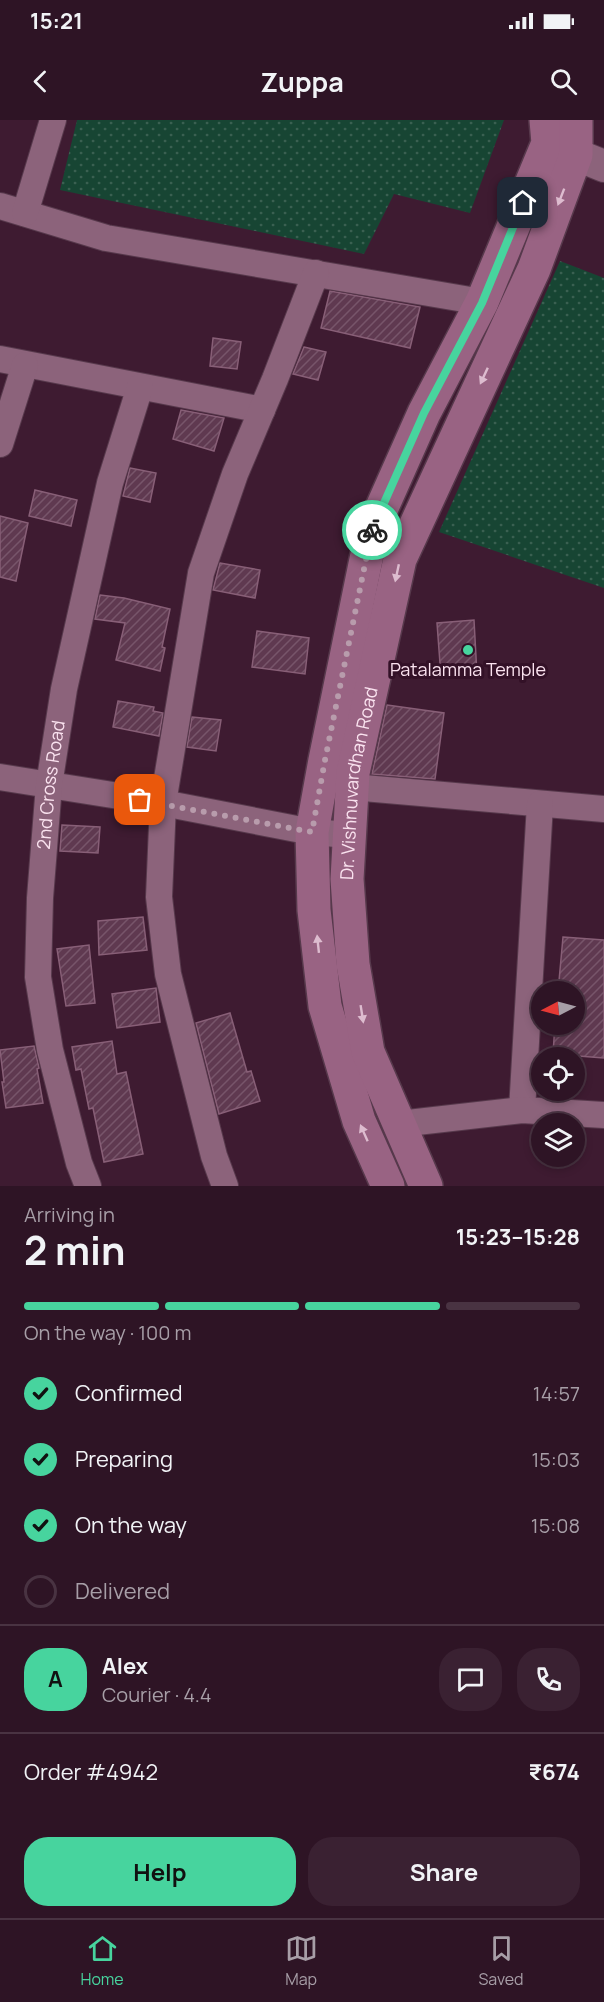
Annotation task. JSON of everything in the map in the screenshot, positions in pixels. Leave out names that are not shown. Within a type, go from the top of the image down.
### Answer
[{"type":"main road","name":"Dr. Vishnuvardhan Road","points":[[426,1186],[368,1052],[353,964],[347,879],[353,772],[400,559],[534,269],[576,120]]},
{"type":"main road","name":"Dr. Vishnuvardhan Road","points":[[388,1186],[359,1122],[325,1006],[314,910],[312,832],[372,530],[424,413],[568,146]]},
{"type":"street","points":[[25,213],[52,120]]},
{"type":"street","points":[[0,206],[106,238],[482,303]]},
{"type":"street","points":[[225,1186],[214,1156],[168,974],[159,897],[162,803],[201,573],[235,474],[316,273]]},
{"type":"street","points":[[0,359],[262,410]]},
{"type":"street","points":[[0,444],[25,364]]},
{"type":"street","name":"2nd Cross Road","points":[[88,1186],[79,1163],[50,1050],[38,977],[40,898],[49,785],[64,689],[108,494],[140,387]]},
{"type":"street","points":[[0,777],[162,803],[312,832],[349,835]]},
{"type":"street","points":[[352,788],[604,809]]},
{"type":"street","points":[[522,1110],[540,804]]},
{"type":"street","points":[[399,1124],[522,1110],[604,1115]]},
{"type":"green space","points":[[77,120],[504,120],[470,213],[394,194],[364,254],[60,190]]},
{"type":"green space","points":[[560,261],[604,278],[604,588],[439,532]]},
{"type":"building","points":[[330,291],[420,307],[410,348],[321,328]]},
{"type":"building","points":[[213,338],[241,342],[237,369],[210,366]]},
{"type":"building","points":[[304,347],[326,352],[318,380],[293,374]]},
{"type":"building","points":[[181,410],[224,418],[214,451],[173,439]]},
{"type":"building","points":[[130,468],[156,473],[150,502],[123,496]]},
{"type":"building","points":[[35,490],[77,500],[71,526],[29,516]]},
{"type":"building","points":[[0,516],[28,523],[16,581],[0,577]]},
{"type":"building","points":[[220,563],[260,570],[255,598],[213,590]]},
{"type":"building","points":[[100,595],[170,609],[162,647],[165,648],[160,671],[116,660],[125,623],[95,619]]},
{"type":"building","points":[[474,620],[477,675],[441,677],[437,623]]},
{"type":"building","points":[[257,631],[309,638],[305,674],[252,667]]},
{"type":"building","points":[[118,701],[154,707],[153,711],[163,713],[159,736],[113,727]]},
{"type":"building","points":[[387,705],[444,713],[435,779],[372,774]]},
{"type":"building","points":[[192,717],[221,720],[216,751],[187,747]]},
{"type":"building","points":[[62,825],[100,827],[98,853],[60,851]]},
{"type":"building","points":[[143,917],[147,950],[99,955],[98,921]]},
{"type":"building","points":[[563,937],[604,940],[604,1058],[585,1057],[585,1047],[553,1047],[554,1035],[585,1035],[585,981],[559,981]]},
{"type":"building","points":[[89,945],[95,1003],[66,1006],[57,949]]},
{"type":"building","points":[[156,988],[160,1022],[117,1028],[112,994]]},
{"type":"building","points":[[230,1013],[247,1072],[251,1071],[260,1101],[219,1114],[196,1023]]},
{"type":"building","points":[[112,1041],[117,1074],[126,1072],[143,1154],[104,1162],[93,1108],[89,1109],[81,1069],[76,1070],[72,1047]]},
{"type":"building","points":[[34,1046],[43,1103],[6,1108],[0,1050]]},
{"type":"way so far","points":[[140,800],[312,832],[372,530]]},
{"type":"place","name":"Patalamma Temple","points":[[468,650]]},
{"type":"route","points":[[372,530],[424,413],[482,303],[523,203]]}]
